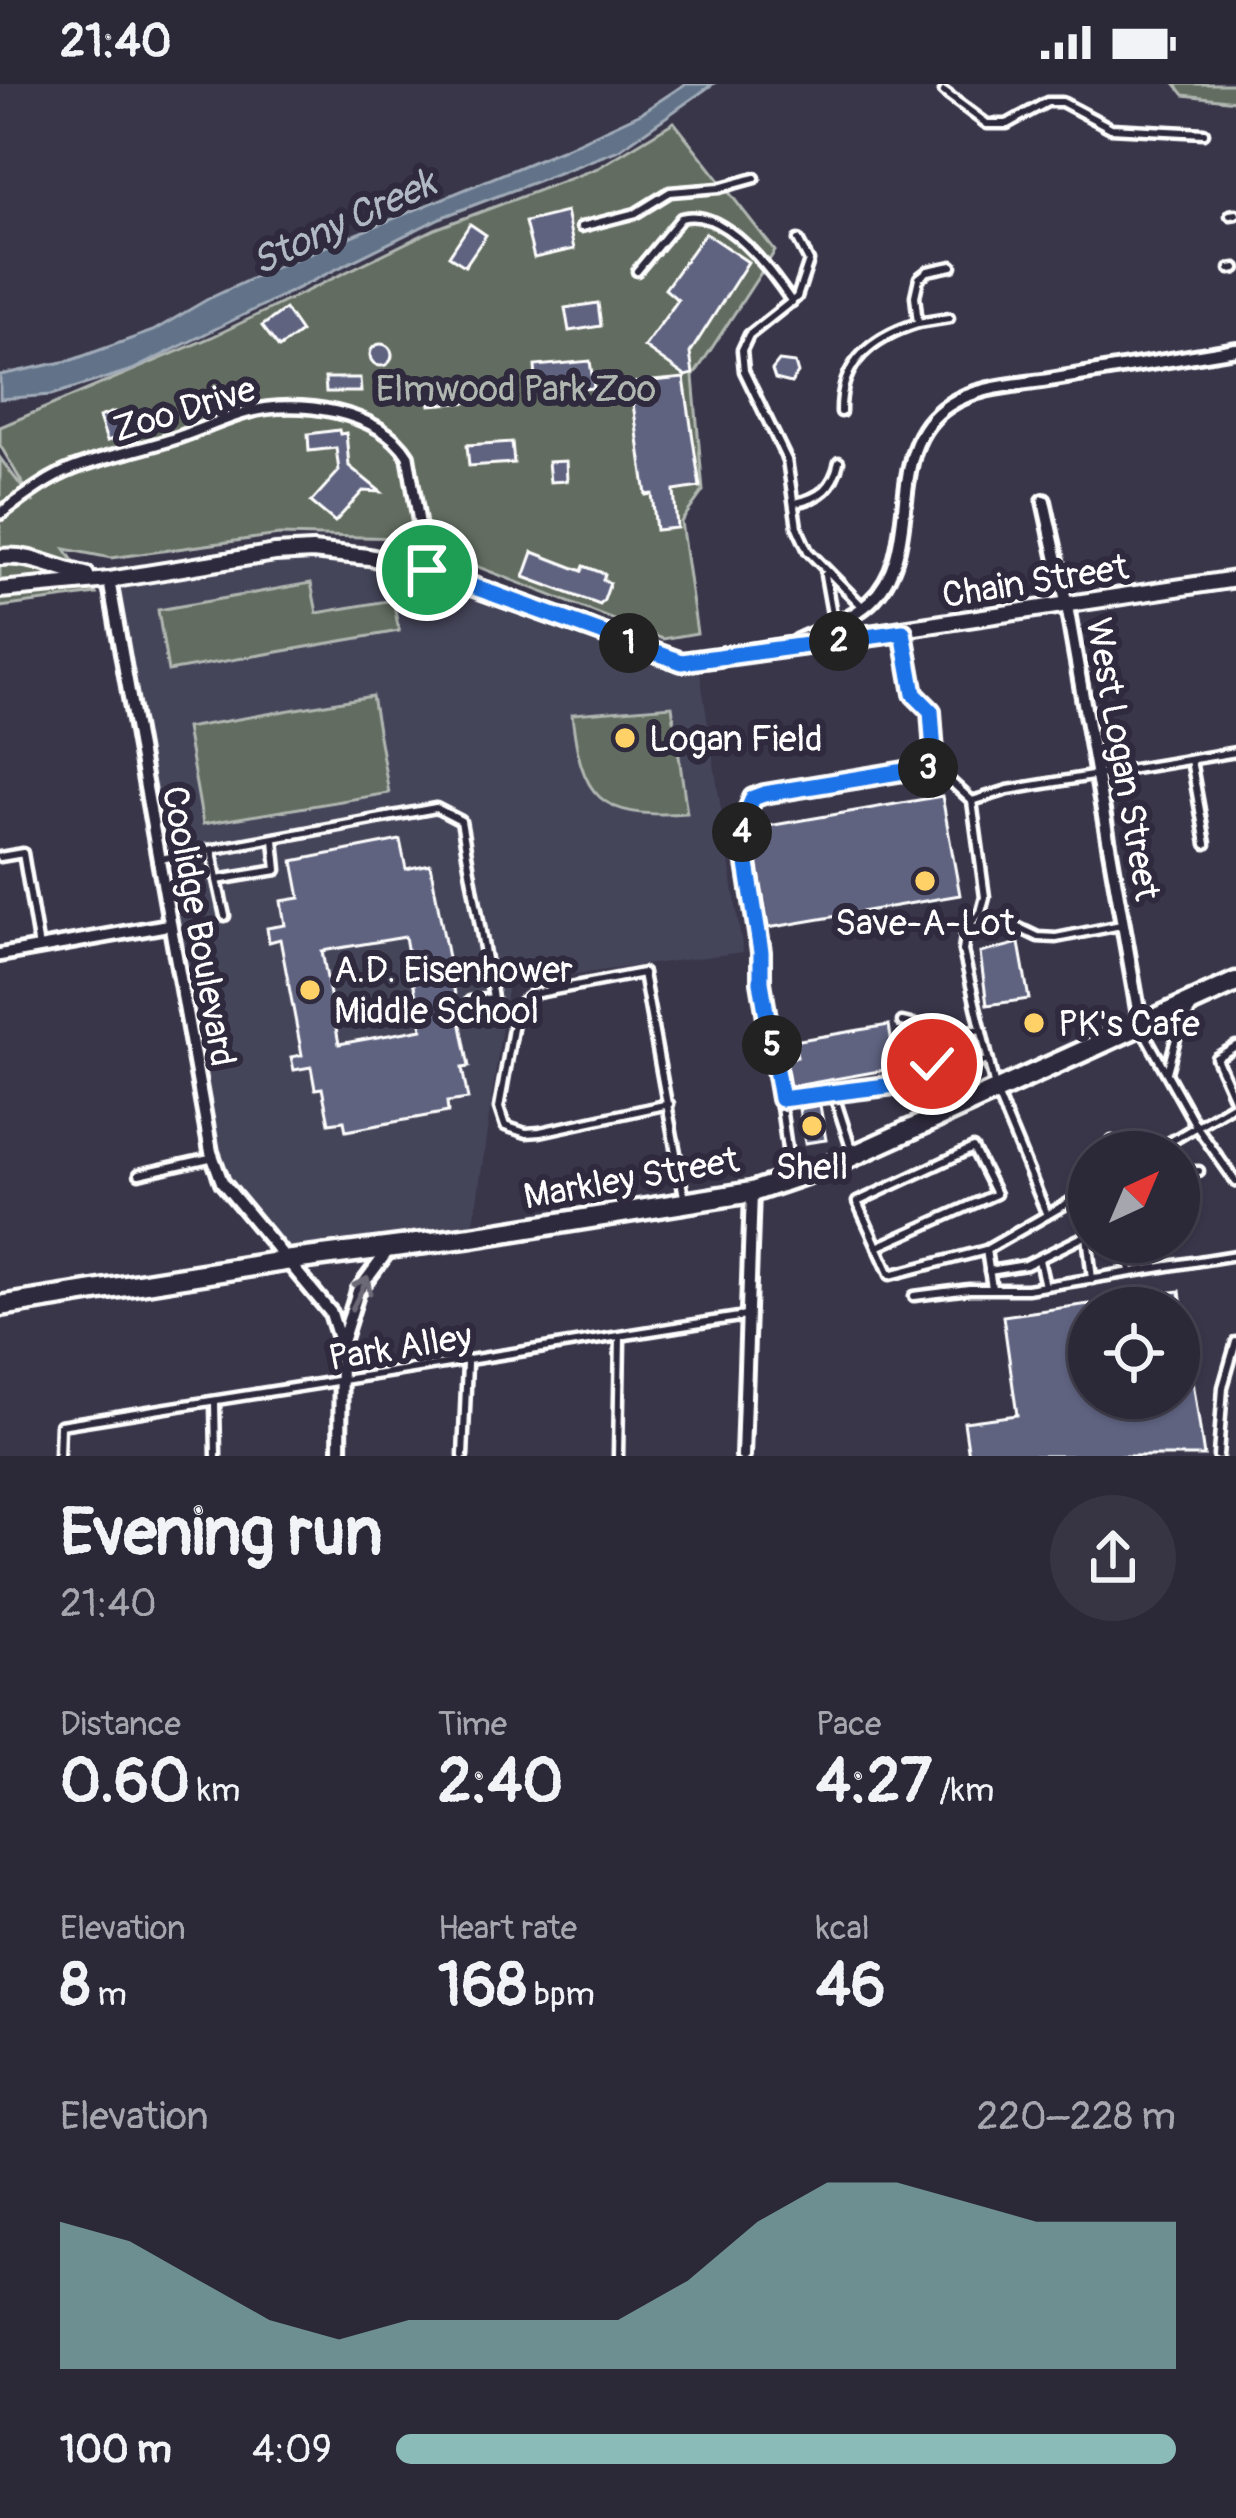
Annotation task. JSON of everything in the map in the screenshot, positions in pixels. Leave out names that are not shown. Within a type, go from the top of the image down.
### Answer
[{"type":"highway","name":"Markley Street","points":[[0,1306],[752,1192],[854,1156],[1236,982]]},
{"type":"street","points":[[772,652],[834,625],[863,607],[886,583],[903,538],[911,454],[944,407],[984,391],[1236,349]]},
{"type":"street","name":"Zoo Drive","points":[[0,511],[73,469],[212,428],[249,411],[284,407],[334,413],[380,427],[403,448],[427,570]]},
{"type":"street","name":"West Logan Street","points":[[1044,501],[1141,1027]]},
{"type":"street","name":"Chain Street","points":[[0,590],[109,580],[232,557],[312,551],[369,557],[427,570],[682,662],[1236,579]]},
{"type":"street","points":[[0,557],[38,557],[66,571],[109,580]]},
{"type":"street","name":"Coolidge Boulevard","points":[[109,580],[168,925],[214,1157],[223,1182],[331,1313],[341,1345]]},
{"type":"street","points":[[0,955],[168,925]]},
{"type":"street","points":[[743,1456],[752,1192]]},
{"type":"street","points":[[340,1456],[341,1345],[358,1291],[391,1247]]},
{"type":"lane","points":[[944,92],[987,124],[1007,124],[1047,102],[1062,102],[1111,128],[1204,133]]},
{"type":"lane","points":[[581,226],[636,213],[670,192],[706,190],[755,178]]},
{"type":"lane","points":[[637,271],[681,218],[700,217],[761,256],[792,302]]},
{"type":"lane","points":[[798,240],[809,261],[797,297],[753,329],[742,350],[744,371],[787,460],[797,527],[808,551],[863,607]]},
{"type":"lane","points":[[918,323],[919,278],[952,266]]},
{"type":"lane","points":[[841,412],[843,378],[877,340],[918,323],[949,318]]},
{"type":"lane","points":[[795,503],[829,488],[839,462]]},
{"type":"lane","points":[[824,571],[834,625]]},
{"type":"lane","points":[[903,632],[914,694],[931,711],[935,766],[972,801],[985,897],[981,912],[966,928],[963,950],[996,1092],[1047,1215]]},
{"type":"lane","points":[[972,801],[1008,790],[1236,752]]},
{"type":"lane","points":[[1191,760],[1206,844]]},
{"type":"lane","points":[[791,1181],[741,826],[746,811],[753,798],[764,794],[935,766]]},
{"type":"lane","points":[[157,860],[436,808],[461,821],[494,998],[470,1001]]},
{"type":"lane","points":[[218,880],[278,870],[274,840]]},
{"type":"lane","points":[[212,850],[225,916]]},
{"type":"lane","points":[[0,857],[23,854],[40,948]]},
{"type":"lane","points":[[966,928],[1015,926],[1038,937],[1056,938],[1122,925]]},
{"type":"lane","points":[[669,1105],[540,1132],[514,1131],[501,1119],[513,1017],[524,998],[643,974],[669,1105],[686,1203]]},
{"type":"lane","points":[[1166,1076],[1178,1031],[1197,1001]]},
{"type":"lane","points":[[902,1022],[925,1027],[932,1064],[919,1071],[919,1082],[934,1120]]},
{"type":"lane","points":[[1141,1027],[1195,1124],[1236,1182]]},
{"type":"lane","points":[[940,1036],[981,1029]]},
{"type":"lane","points":[[1184,1131],[1236,1103],[1216,1058],[1236,1046]]},
{"type":"lane","points":[[943,1073],[989,1060]]},
{"type":"lane","points":[[781,1099],[919,1082]]},
{"type":"lane","points":[[833,1092],[854,1156]]},
{"type":"lane","points":[[877,1247],[996,1194],[973,1148],[857,1202],[877,1247],[890,1275],[986,1250],[1068,1203]]},
{"type":"lane","points":[[140,1174],[214,1157]]},
{"type":"lane","points":[[989,1271],[1026,1265],[1068,1244]]},
{"type":"lane","points":[[986,1250],[992,1290]]},
{"type":"lane","points":[[914,1296],[1045,1286],[1236,1255]]},
{"type":"lane","points":[[1039,1259],[1045,1286]]},
{"type":"lane","points":[[1091,1263],[1092,1279]]},
{"type":"lane","points":[[1129,1263],[1130,1272]]},
{"type":"lane","name":"Park Alley","points":[[59,1456],[60,1425],[749,1316]]},
{"type":"lane","points":[[619,1456],[620,1337]]},
{"type":"lane","points":[[1218,1456],[1222,1387],[1236,1342]]},
{"type":"lane","points":[[463,1456],[466,1362]]},
{"type":"lane","points":[[215,1403],[216,1456]]},
{"type":"shaded area","points":[[685,84],[713,84],[619,150],[440,218],[132,370],[51,395],[0,399],[0,375],[72,360],[153,331],[285,263],[641,113]]},
{"type":"shaded area","points":[[232,557],[369,557],[698,660],[743,952],[508,983],[472,1237],[284,1261],[222,1182],[211,1152],[109,580]]},
{"type":"green space","points":[[1175,84],[1236,84],[1236,101],[1184,95]]},
{"type":"green space","name":"Elmwood Park Zoo","points":[[674,122],[775,251],[693,377],[703,491],[681,522],[697,633],[663,639],[404,538],[279,535],[111,558],[65,549],[96,594],[0,607],[0,458],[34,503],[0,445],[0,427],[212,337],[435,229],[598,168]]},
{"type":"green space","points":[[311,583],[317,613],[393,600],[399,631],[168,671],[158,610]]},
{"type":"green space","points":[[372,696],[389,793],[203,824],[186,728]]},
{"type":"green space","name":"Logan Field","points":[[672,706],[687,813],[633,812],[600,797],[581,766],[572,714]]},
{"type":"building","points":[[566,212],[574,249],[534,258],[525,222]]},
{"type":"building","points":[[470,224],[486,235],[465,266],[449,256]]},
{"type":"building","points":[[705,233],[748,262],[690,353],[693,374],[685,376],[644,347],[678,300],[665,289]]},
{"type":"building","points":[[598,303],[601,326],[569,331],[565,308]]},
{"type":"building","points":[[285,309],[301,332],[279,348],[262,326]]},
{"type":"building","points":[[381,344],[392,355],[381,366],[370,355]]},
{"type":"building","points":[[590,361],[594,388],[537,393],[535,366]]},
{"type":"building","points":[[779,361],[795,363],[798,373],[791,383],[775,379],[772,370]]},
{"type":"building","points":[[325,378],[360,378],[361,392],[326,392]]},
{"type":"building","points":[[684,378],[700,487],[674,491],[677,528],[656,530],[652,494],[646,495],[630,383]]},
{"type":"building","points":[[485,382],[487,401],[430,405],[428,386]]},
{"type":"building","points":[[114,412],[122,436],[107,441],[99,417]]},
{"type":"building","points":[[346,433],[349,466],[381,492],[363,491],[335,522],[311,502],[339,471],[336,448],[309,451],[308,434]]},
{"type":"building","points":[[512,442],[514,463],[469,466],[467,445]]},
{"type":"building","points":[[566,461],[567,481],[550,482],[548,462]]},
{"type":"building","points":[[533,552],[582,571],[584,566],[605,574],[603,580],[610,583],[604,600],[600,605],[524,577]]},
{"type":"building","points":[[942,796],[960,895],[768,928],[751,829]]},
{"type":"building","name":"A.D. Eisenhower Middle School","points":[[400,840],[406,869],[430,864],[469,1067],[462,1068],[468,1099],[447,1102],[448,1112],[346,1131],[344,1121],[329,1123],[322,1088],[315,1089],[311,1067],[294,1070],[291,1057],[302,1055],[280,939],[269,942],[267,928],[285,925],[281,901],[300,898],[293,861]],"holes":[[[405,937],[422,1029],[339,1044],[322,951]]]},
{"type":"building","points":[[1019,943],[1029,999],[987,1005],[980,953]]},
{"type":"building","points":[[889,1025],[896,1068],[790,1087],[785,1059],[797,1057],[794,1041]]},
{"type":"building","points":[[820,1105],[826,1140],[805,1143],[799,1109]]},
{"type":"building","points":[[1068,1307],[1068,1419],[1199,1419],[1204,1456],[969,1456],[964,1422],[1017,1415],[1003,1316]]},
{"type":"place","name":"Logan Field","points":[[625,738]]},
{"type":"place","name":"Save-A-Lot","points":[[925,881]]},
{"type":"place","name":"A.D. Eisenhower Middle School","points":[[310,990]]},
{"type":"place","name":"PK's Cafe","points":[[1034,1023]]},
{"type":"place","name":"Shell","points":[[812,1126]]},
{"type":"route","points":[[427,570],[682,662],[903,632],[914,694],[931,711],[935,766],[764,794],[753,798],[741,826],[781,1099],[919,1082],[919,1071],[932,1064]]},
{"type":"water label","name":"Stony Creek","points":[[343,221]]}]
